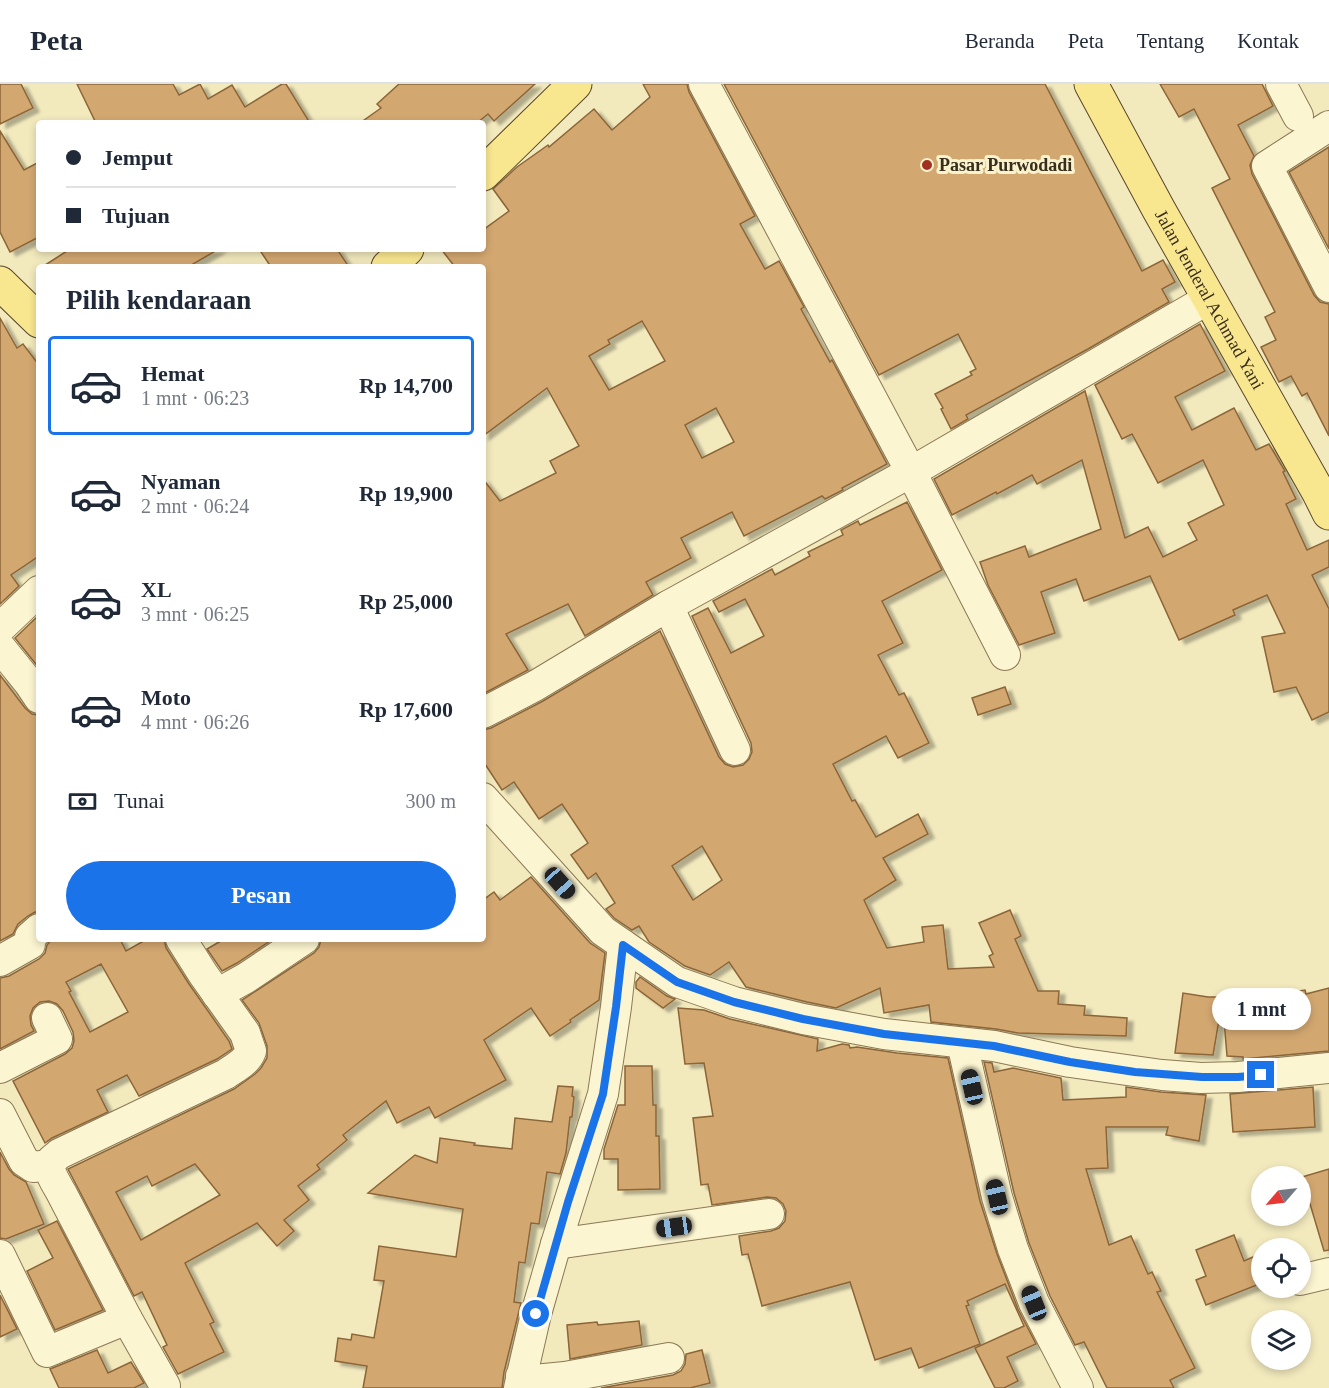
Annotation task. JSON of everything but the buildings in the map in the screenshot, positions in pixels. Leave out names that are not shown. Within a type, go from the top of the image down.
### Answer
[{"type":"main road","points":[[486,171],[575,84]]},
{"type":"main road","name":"Jalan Jenderal Achmad Yani","points":[[1098,86],[1159,210],[1326,498]]},
{"type":"main road","points":[[391,264],[404,252]]},
{"type":"main road","points":[[0,283],[36,318]]},
{"type":"street","points":[[704,84],[911,471],[1005,655]]},
{"type":"street","points":[[1281,84],[1298,116]]},
{"type":"street","points":[[1329,126],[1267,166],[1329,287]]},
{"type":"street","points":[[486,711],[535,686],[668,606],[911,471],[1210,298]]},
{"type":"street","points":[[0,628],[36,594]]},
{"type":"street","points":[[668,606],[735,750]]},
{"type":"street","points":[[0,647],[36,694]]},
{"type":"street","points":[[486,805],[603,931],[677,982],[734,1002],[803,1019],[884,1034],[994,1046],[1070,1062],[1162,1075],[1238,1077],[1329,1068]]},
{"type":"street","points":[[0,961],[30,944],[30,937],[36,932]]},
{"type":"street","points":[[24,1164],[52,1160],[59,1154],[226,1074],[243,1063],[249,1056],[251,1050],[245,1034],[183,942]]},
{"type":"street","points":[[217,994],[246,978],[300,942]]},
{"type":"street","points":[[623,945],[603,1094],[556,1244],[520,1382],[565,1377],[669,1358]]},
{"type":"street","points":[[0,1068],[57,1039],[47,1018]]},
{"type":"street","points":[[962,1043],[997,1197],[1013,1249],[1034,1303],[1078,1388]]},
{"type":"street","points":[[0,1114],[24,1164],[51,1174],[165,1386]]},
{"type":"street","points":[[556,1244],[769,1214]]},
{"type":"street","points":[[0,1255],[47,1352],[127,1319]]},
{"type":"street","points":[[1311,1277],[1329,1273]]},
{"type":"place","name":"Pasar Purwodadi","points":[[927,165]]},
{"type":"route","points":[[536,1314],[568,1202],[603,1094],[623,945],[677,982],[734,1002],[803,1019],[884,1034],[994,1046],[1070,1062],[1135,1072],[1202,1077],[1261,1075]]}]
